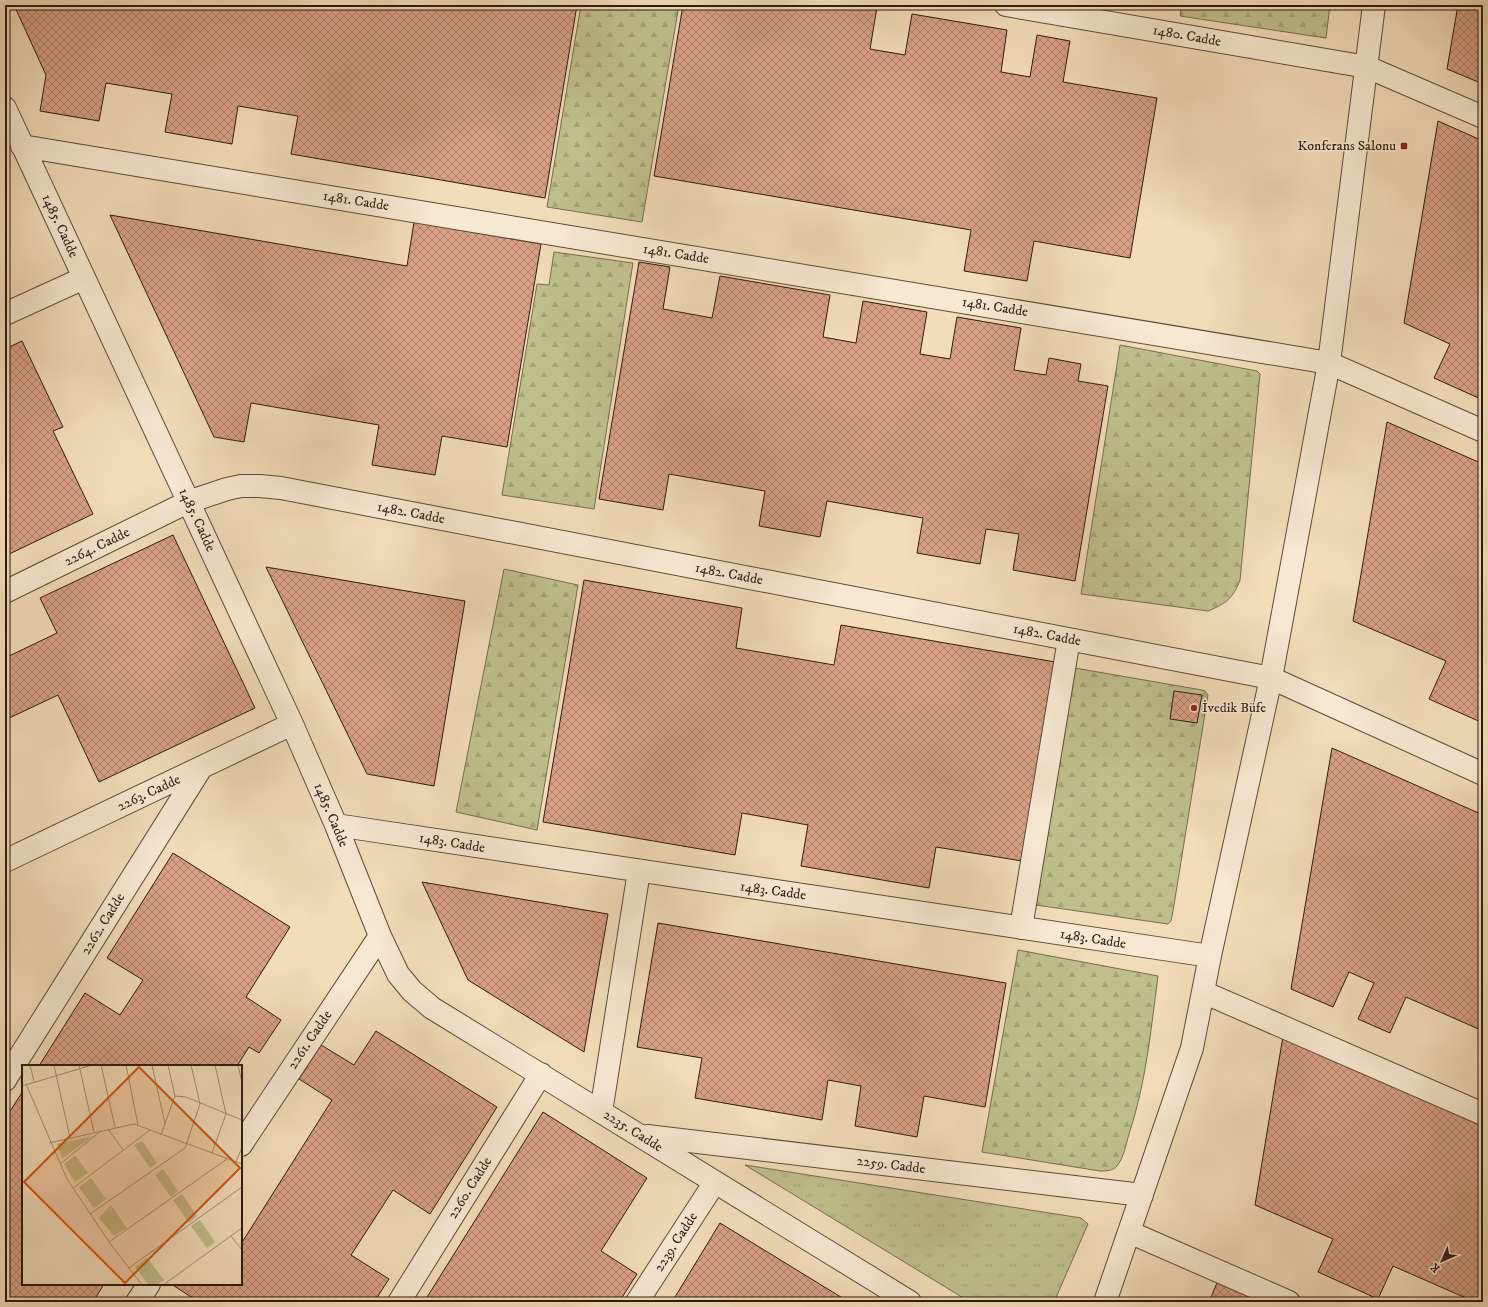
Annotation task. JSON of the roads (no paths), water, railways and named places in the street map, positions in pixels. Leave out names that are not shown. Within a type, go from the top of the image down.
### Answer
[{"type":"street","name":"1480. Cadde","points":[[1006,5],[1367,67],[1483,117]]},
{"type":"street","points":[[1105,1302],[1192,1048],[1210,956],[1271,678],[1328,363],[1374,5]]},
{"type":"street","name":"1485. Cadde","points":[[5,108],[292,724],[336,826],[380,936]]},
{"type":"street","name":"1481. Cadde","points":[[22,146],[1328,363],[1483,431]]},
{"type":"street","points":[[5,314],[84,278]]},
{"type":"street","name":"1482. Cadde","points":[[188,502],[241,486],[281,488],[1271,678],[1483,774]]},
{"type":"street","name":"2264. Cadde","points":[[5,592],[188,502]]},
{"type":"street","points":[[1021,928],[1069,639]]},
{"type":"street","name":"2263. Cadde","points":[[5,861],[292,724]]},
{"type":"street","name":"2262. Cadde","points":[[5,1080],[201,768]]},
{"type":"street","name":"1483. Cadde","points":[[336,826],[1210,956]]},
{"type":"street","points":[[601,1112],[639,871]]},
{"type":"street","name":"2235. Cadde","points":[[380,936],[398,974],[412,991],[432,1008],[907,1301]]},
{"type":"street","name":"2261. Cadde","points":[[242,1143],[380,936]]},
{"type":"street","points":[[1203,992],[1483,1114]]},
{"type":"street","name":"2260. Cadde","points":[[399,1302],[541,1074]]},
{"type":"street","name":"2259. Cadde","points":[[640,1135],[1142,1195]]},
{"type":"street","name":"2239. Cadde","points":[[637,1302],[715,1182]]},
{"type":"street","points":[[1129,1232],[1288,1302]]},
{"type":"street","points":[[137,1302],[148,1285]]},
{"type":"place","name":"Konferans Salonu","points":[[1404,146]]},
{"type":"place","name":"İvedik Büfe","points":[[1194,708]]}]
